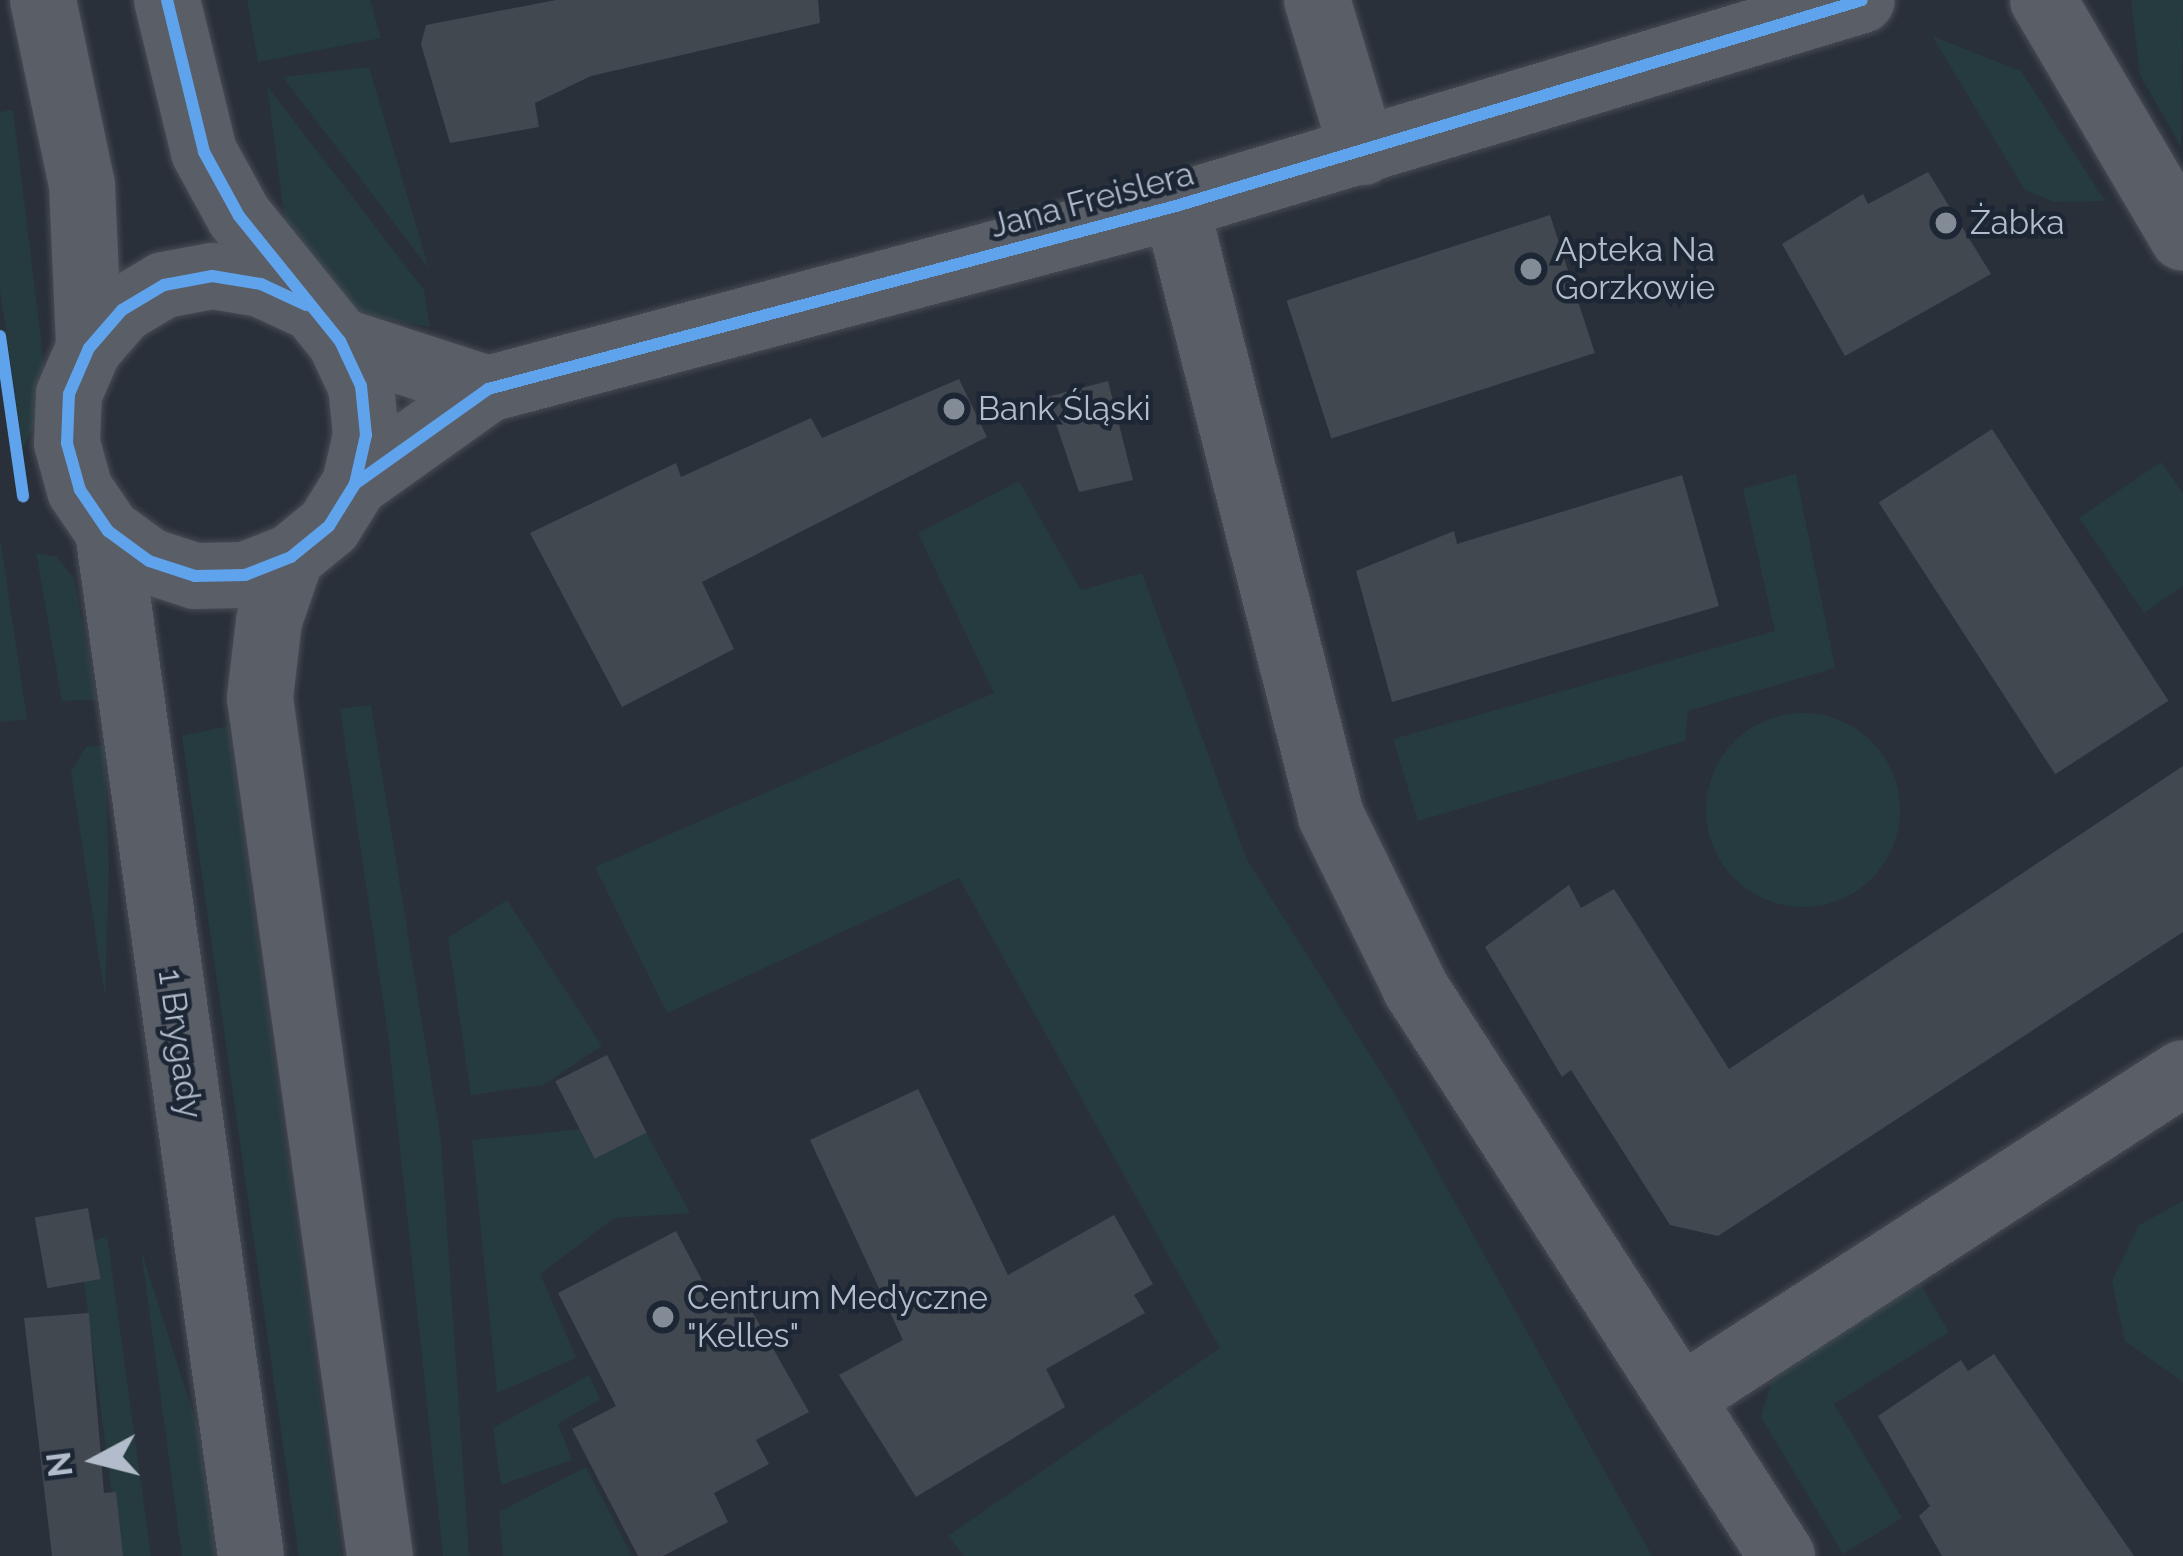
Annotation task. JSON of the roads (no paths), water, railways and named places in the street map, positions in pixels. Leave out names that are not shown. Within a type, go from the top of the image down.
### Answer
[{"type":"street","points":[[43,0],[82,185],[89,347]]},
{"type":"street","points":[[166,0],[204,152],[323,323],[363,402],[355,484],[329,526],[291,557],[245,574],[195,576],[149,561],[108,531],[80,490],[67,443],[69,394],[89,347],[122,310],[164,285],[212,276],[261,284],[323,323],[488,389]]},
{"type":"street","points":[[1317,0],[1363,152]]},
{"type":"street","name":"Jana Freislera","points":[[355,484],[488,389],[1176,206],[1862,0]]},
{"type":"street","points":[[2043,0],[2183,238]]},
{"type":"street","points":[[1176,206],[1331,816],[1415,988],[1684,1396],[1782,1556]]},
{"type":"street","name":"1 Brygady","points":[[108,531],[250,1556]]},
{"type":"street","points":[[291,557],[269,621],[260,698],[380,1556]]},
{"type":"street","points":[[1684,1396],[2183,1073]]},
{"type":"place","name":"Żabka","points":[[1946,223]]},
{"type":"place","name":"Apteka Na Gorzkowie","points":[[1531,269]]},
{"type":"place","name":"Bank Śląski","points":[[954,409]]},
{"type":"place","name":"Centrum Medyczne \"Kelles\"","points":[[663,1317]]}]
